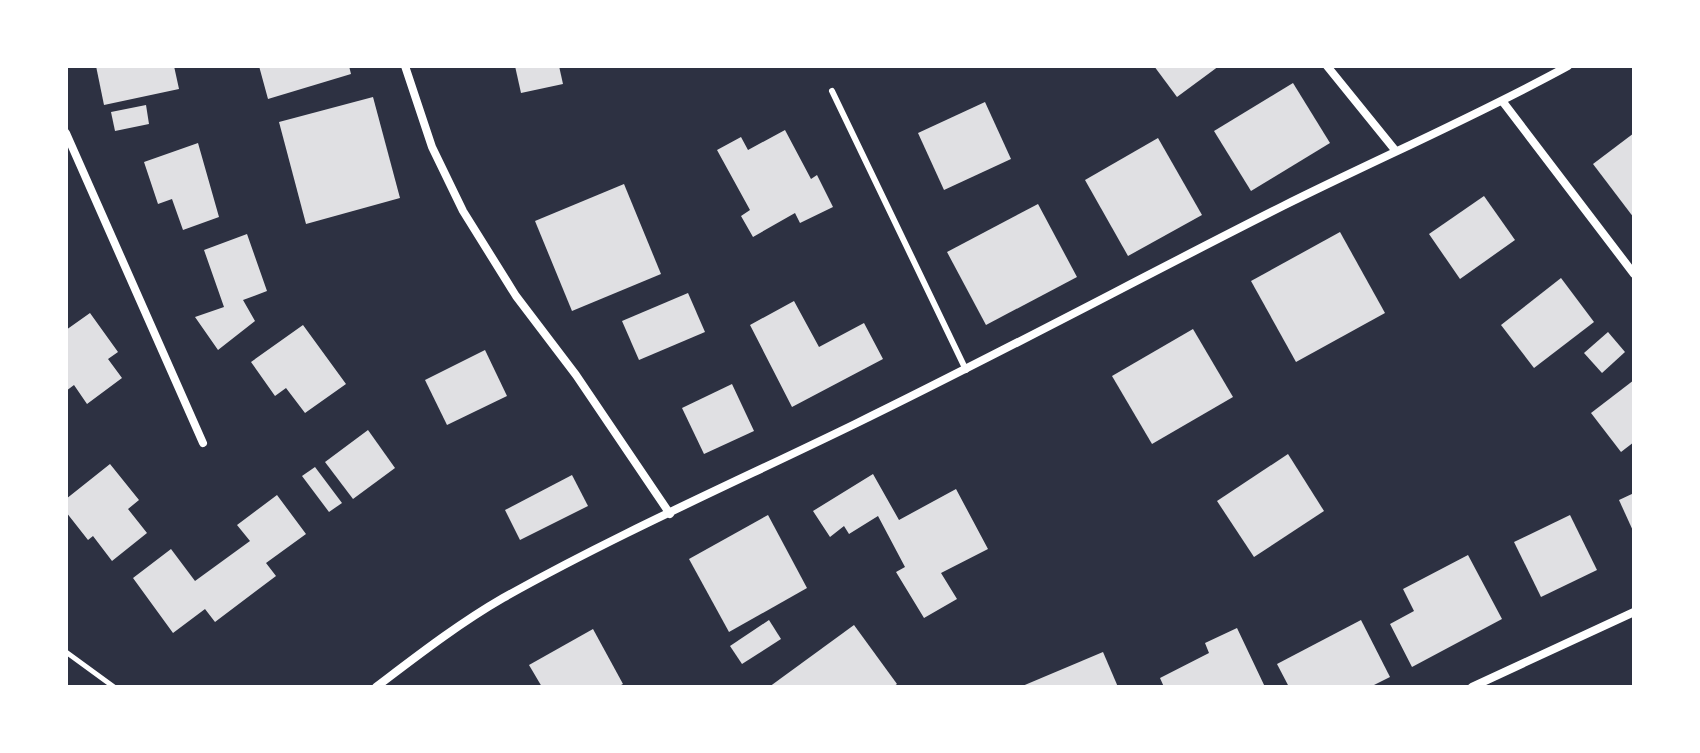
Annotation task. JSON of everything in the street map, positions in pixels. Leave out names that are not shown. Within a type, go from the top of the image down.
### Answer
[{"type":"street","points":[[405,66],[432,147],[463,211],[516,296],[576,375],[670,514]]},
{"type":"street","points":[[1327,66],[1395,150]]},
{"type":"street","points":[[376,687],[440,638],[503,599],[966,370],[1395,150],[1503,102],[1568,66]]},
{"type":"street","points":[[1503,102],[1634,274]]},
{"type":"street","points":[[66,133],[203,443]]},
{"type":"street","points":[[1472,687],[1634,612]]},
{"type":"lane","points":[[832,91],[966,370]]},
{"type":"path","points":[[66,652],[114,687]]},
{"type":"building","points":[[96,66],[174,66],[179,89],[104,105]]},
{"type":"building","points":[[259,66],[349,66],[351,74],[268,99]]},
{"type":"building","points":[[515,66],[559,66],[563,84],[521,93]]},
{"type":"building","points":[[1154,66],[1219,66],[1177,97]]},
{"type":"building","points":[[1293,83],[1330,143],[1251,191],[1214,131]]},
{"type":"building","points":[[373,97],[400,198],[306,224],[279,122]]},
{"type":"building","points":[[985,102],[1011,159],[944,190],[918,133]]},
{"type":"building","points":[[146,105],[149,124],[115,131],[111,112]]},
{"type":"building","points":[[785,130],[811,179],[817,175],[833,207],[800,223],[795,213],[753,237],[741,216],[750,210],[717,150],[741,137],[748,150]]},
{"type":"building","points":[[1634,133],[1634,218],[1593,164]]},
{"type":"building","points":[[1158,138],[1202,215],[1128,256],[1085,180]]},
{"type":"building","points":[[198,143],[219,217],[183,230],[172,199],[158,204],[144,162]]},
{"type":"building","points":[[624,184],[661,274],[572,311],[535,221]]},
{"type":"building","points":[[1484,196],[1515,240],[1460,279],[1429,234]]},
{"type":"building","points":[[1038,204],[1077,277],[986,325],[947,252]]},
{"type":"building","points":[[1340,232],[1385,313],[1296,362],[1251,281]]},
{"type":"building","points":[[247,234],[267,291],[243,300],[255,321],[218,350],[195,317],[224,307],[204,250]]},
{"type":"building","points":[[1561,278],[1594,322],[1534,368],[1501,325]]},
{"type":"building","points":[[688,293],[705,332],[639,360],[622,321]]},
{"type":"building","points":[[794,301],[819,347],[864,323],[883,359],[792,407],[750,325]]},
{"type":"building","points":[[90,313],[118,352],[108,359],[122,378],[87,404],[74,385],[66,391],[66,330]]},
{"type":"building","points":[[303,325],[346,384],[305,413],[286,388],[275,396],[251,362]]},
{"type":"building","points":[[1193,329],[1233,397],[1152,444],[1112,376]]},
{"type":"building","points":[[1608,332],[1625,352],[1602,373],[1584,353]]},
{"type":"building","points":[[485,350],[507,396],[447,425],[425,380]]},
{"type":"building","points":[[1634,380],[1634,442],[1621,452],[1591,413]]},
{"type":"building","points":[[732,384],[754,431],[704,454],[682,408]]},
{"type":"building","points":[[368,430],[395,468],[353,499],[325,462]]},
{"type":"building","points":[[1288,454],[1324,511],[1254,557],[1217,501]]},
{"type":"building","points":[[110,464],[139,500],[128,509],[147,533],[112,561],[93,536],[88,540],[66,512],[66,499]]},
{"type":"building","points":[[315,467],[342,503],[329,512],[302,476]]},
{"type":"building","points":[[873,474],[899,520],[956,489],[988,549],[941,573],[957,599],[924,618],[896,572],[905,567],[878,516],[849,534],[844,526],[830,537],[813,511]]},
{"type":"building","points":[[572,475],[588,506],[520,540],[505,510]]},
{"type":"building","points":[[1634,493],[1634,533],[1619,500]]},
{"type":"building","points":[[277,495],[306,534],[266,563],[276,576],[215,622],[205,609],[173,633],[133,578],[171,549],[195,581],[250,541],[237,525]]},
{"type":"building","points":[[768,515],[807,588],[729,632],[689,559]]},
{"type":"building","points":[[1570,515],[1597,570],[1541,597],[1514,542]]},
{"type":"building","points":[[1468,555],[1502,619],[1412,667],[1390,624],[1414,611],[1403,589]]},
{"type":"building","points":[[769,620],[781,639],[742,664],[730,646]]},
{"type":"building","points":[[1361,620],[1390,677],[1370,687],[1289,687],[1277,664]]},
{"type":"building","points":[[854,625],[897,684],[893,687],[769,687]]},
{"type":"building","points":[[1237,628],[1265,687],[1164,687],[1160,678],[1209,653],[1205,643]]},
{"type":"building","points":[[593,629],[623,684],[617,687],[542,687],[529,665]]},
{"type":"building","points":[[1103,652],[1118,687],[1020,687]]}]
